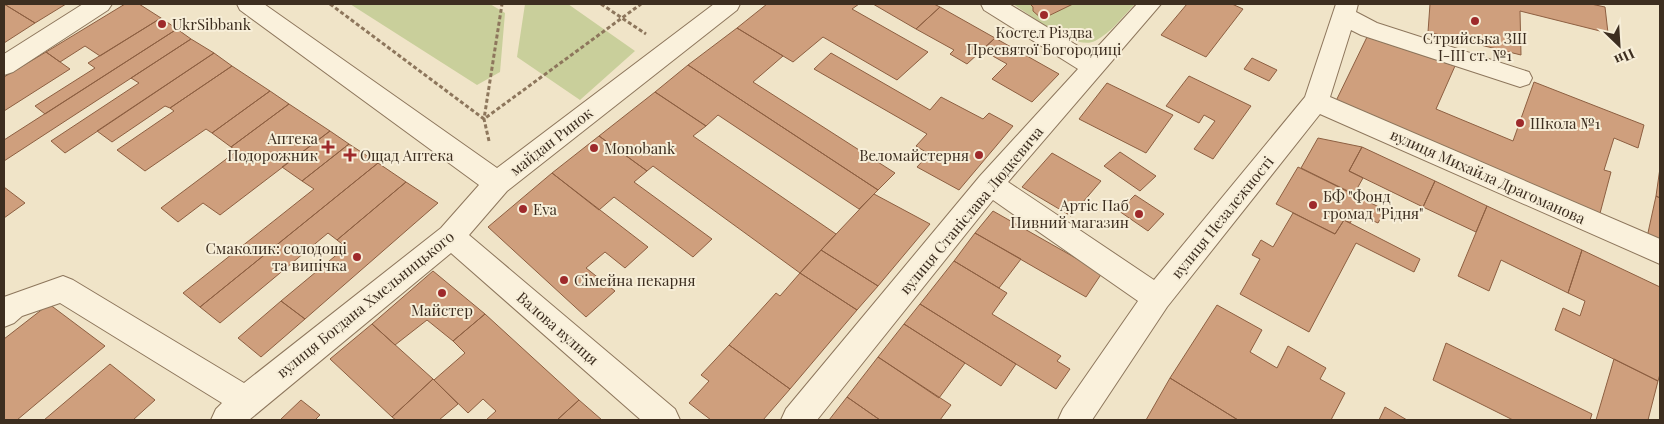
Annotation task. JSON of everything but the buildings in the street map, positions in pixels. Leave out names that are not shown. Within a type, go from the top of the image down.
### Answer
[{"type":"street","points":[[4,66],[100,4]]},
{"type":"street","name":"майдан Ринок","points":[[248,4],[497,183],[729,4]]},
{"type":"street","points":[[992,4],[1094,67]]},
{"type":"street","name":"вулиця Станіслава Людкевича","points":[[797,420],[990,184],[1150,4]]},
{"type":"street","points":[[1345,10],[1369,29],[1520,78]]},
{"type":"street","name":"вулиця Незалежності","points":[[1074,420],[1157,298],[1316,100],[1345,10]]},
{"type":"street","name":"вулиця Михайла Драгоманова","points":[[1316,100],[1660,252]]},
{"type":"street","name":"вулиця Богдана Хмельницького","points":[[237,410],[451,236],[497,183]]},
{"type":"street","points":[[990,184],[1157,298]]},
{"type":"street","name":"Валова вулиця","points":[[451,236],[664,420]]},
{"type":"street","points":[[7,307],[63,289],[237,410]]},
{"type":"path","points":[[330,4],[484,119]]},
{"type":"path","points":[[484,119],[502,4]]},
{"type":"path","points":[[601,4],[622,18]]},
{"type":"path","points":[[484,119],[641,4]]},
{"type":"green space","points":[[350,4],[490,4],[505,13],[500,72],[477,85]]},
{"type":"green space","points":[[525,4],[568,4],[635,51],[580,100],[517,57]]},
{"type":"green space","points":[[1013,4],[1030,4],[1033,7],[1033,11],[1042,19],[1073,4],[1135,4],[1106,34],[1095,41],[1086,43],[1065,37]]},
{"type":"place","name":"Костел Різдва Пресвятої Богородиці","points":[[1044,15]]},
{"type":"place","name":"Стрийська ЗШ І-ІІІ ст. №1","points":[[1475,21]]},
{"type":"place","name":"UkrSibbank","points":[[162,24]]},
{"type":"place","name":"Школа №1","points":[[1520,123]]},
{"type":"place","name":"Аптека Подорожник","points":[[328,147]]},
{"type":"place","name":"Monobank","points":[[594,148]]},
{"type":"place","name":"Ощад Аптека","points":[[350,155]]},
{"type":"place","name":"Веломайстерня","points":[[979,155]]},
{"type":"place","name":"БФ \"Фонд громад \"Рідня\"","points":[[1313,205]]},
{"type":"place","name":"Eva","points":[[523,209]]},
{"type":"place","name":"Артіс Паб Пивний магазин","points":[[1139,214]]},
{"type":"place","name":"Смаколик: солодощі та випічка","points":[[357,257]]},
{"type":"place","name":"Сімейна пекарня","points":[[564,280]]},
{"type":"place","name":"Майстер","points":[[442,293]]}]
